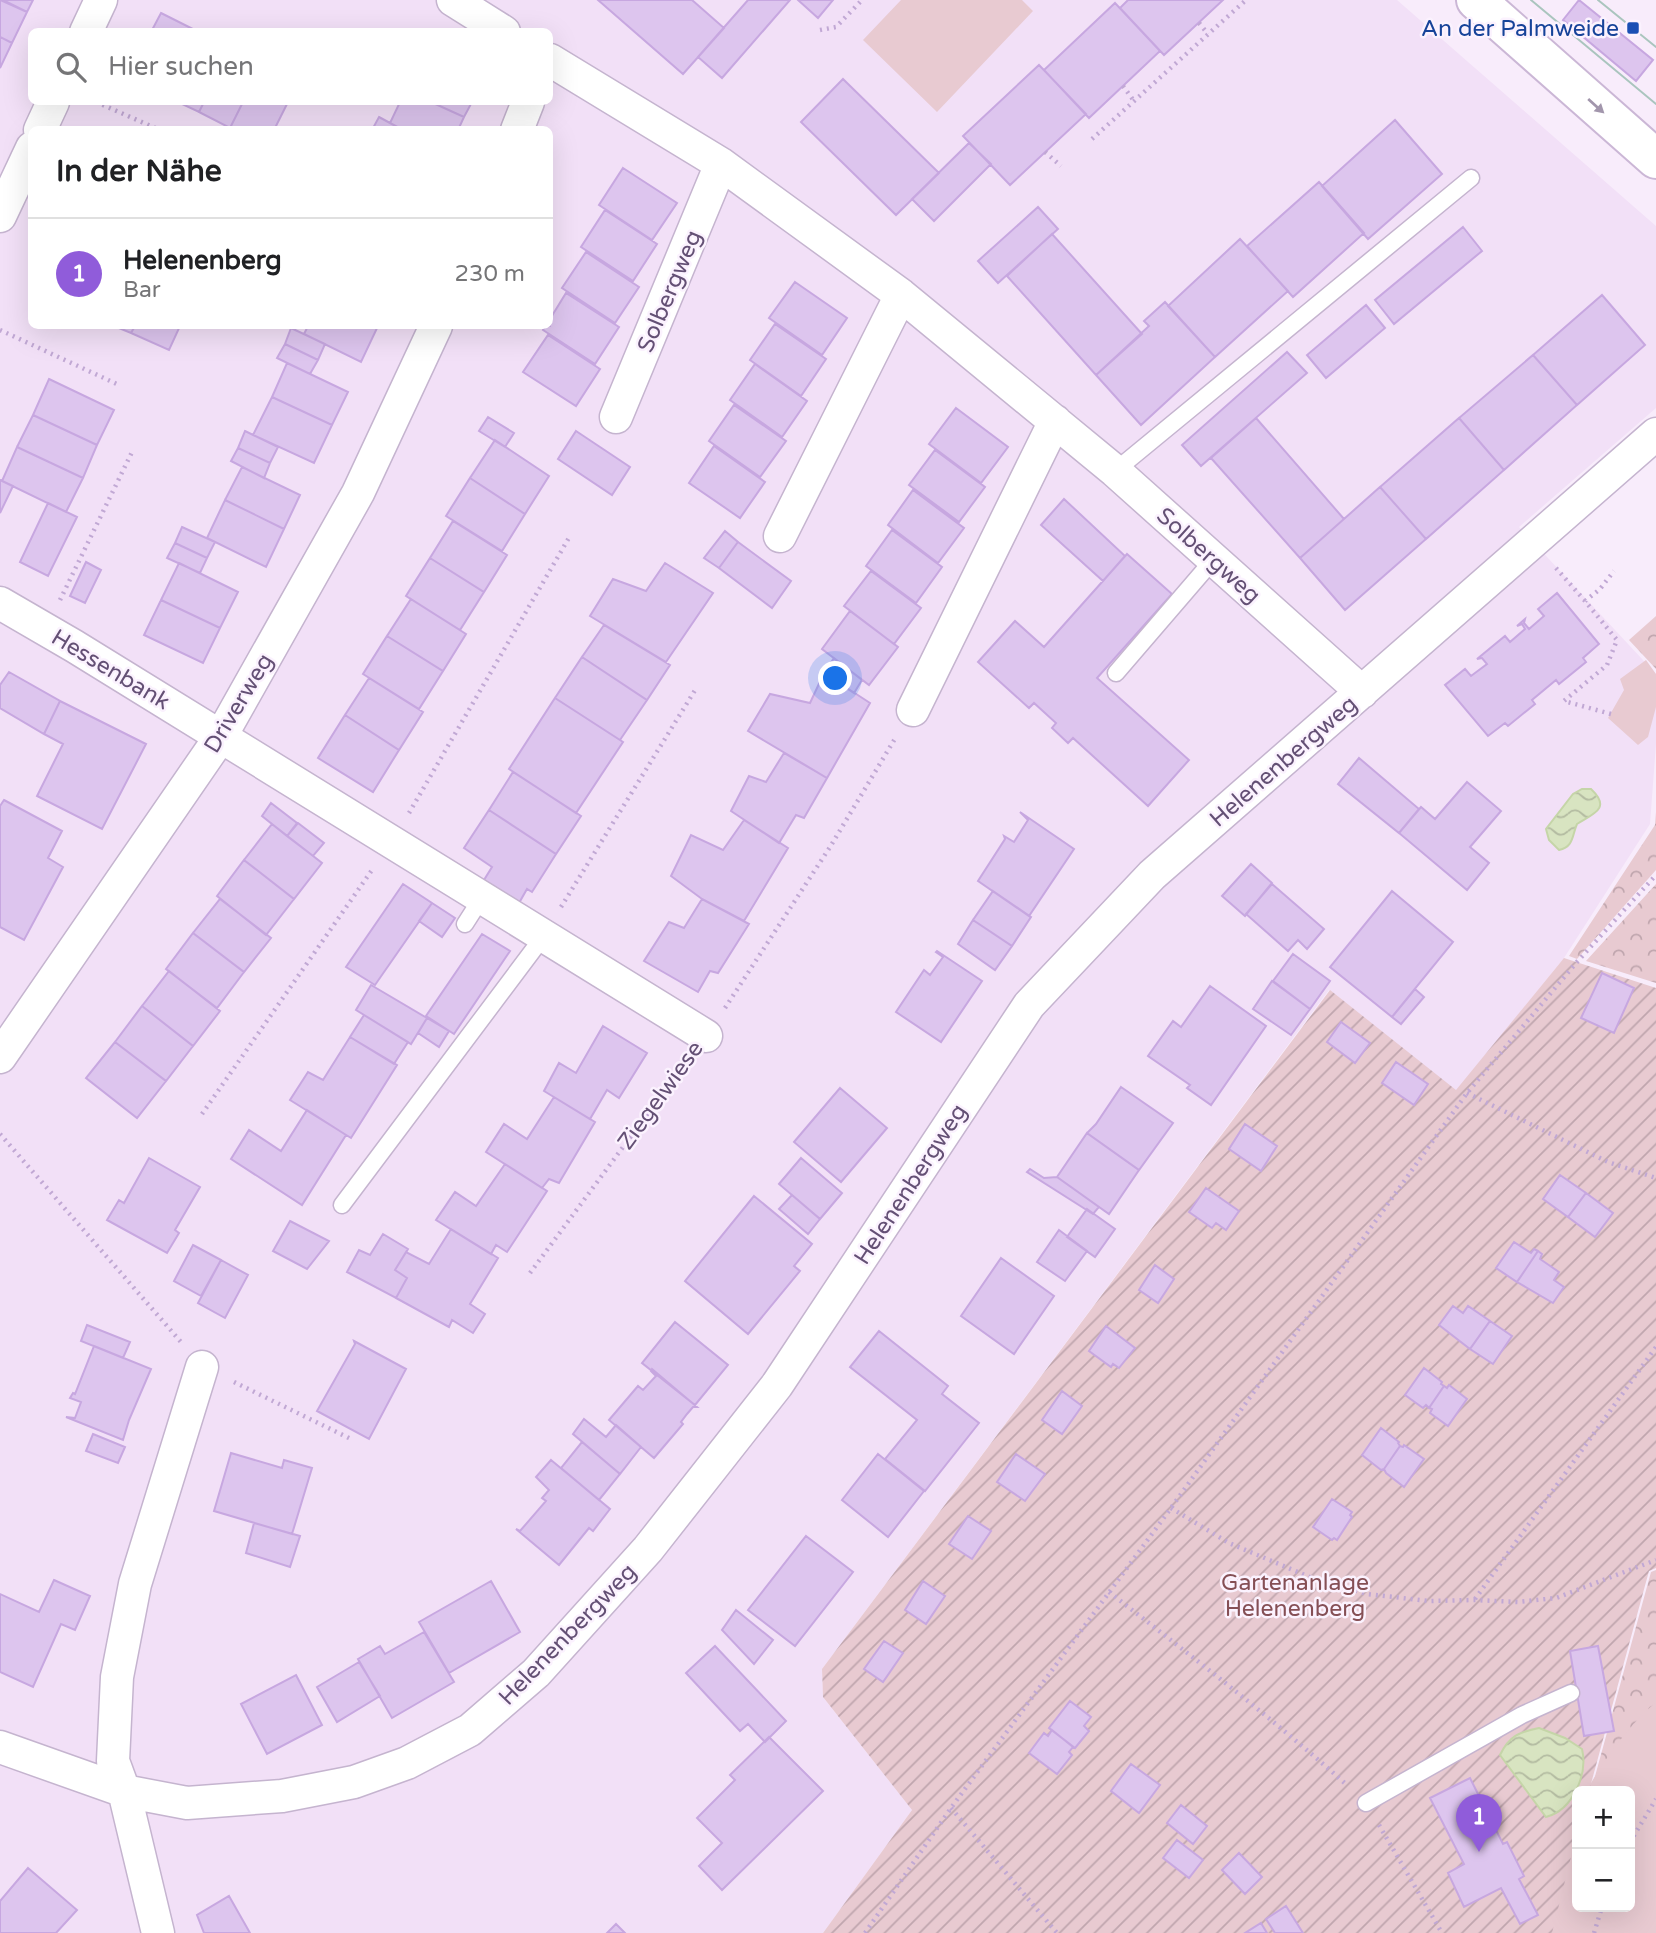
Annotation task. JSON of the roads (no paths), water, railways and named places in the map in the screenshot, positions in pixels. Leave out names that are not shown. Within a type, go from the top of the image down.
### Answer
[{"type":"main road","points":[[1476,0],[1656,159]]},
{"type":"street","points":[[88,28],[101,0]]},
{"type":"street","points":[[453,0],[498,28]]},
{"type":"street","name":"Solbergweg","points":[[553,62],[721,164],[901,295],[1115,471],[1362,692]]},
{"type":"street","points":[[42,126],[51,105]]},
{"type":"street","points":[[519,126],[527,105]]},
{"type":"street","points":[[0,216],[28,156]]},
{"type":"street","name":"Solbergweg","points":[[616,417],[721,164]]},
{"type":"street","points":[[780,536],[901,295]]},
{"type":"street","name":"Driverweg","points":[[0,1057],[221,736],[358,493],[435,329]]},
{"type":"street","points":[[913,710],[1055,421]]},
{"type":"street","name":"Helenenbergweg","points":[[0,1747],[124,1791],[187,1803],[282,1796],[354,1782],[407,1763],[470,1730],[536,1673],[648,1549],[777,1385],[1029,1005],[1153,875],[1656,433]]},
{"type":"street","name":"Hessenbank","points":[[0,603],[221,736]]},
{"type":"street","name":"Ziegelwiese","points":[[221,736],[473,912],[542,937],[705,1036]]},
{"type":"street","points":[[158,1933],[124,1791],[113,1761],[117,1676],[135,1584],[202,1367]]},
{"type":"lane","points":[[1115,471],[1471,178]]},
{"type":"lane","points":[[1116,673],[1154,635],[1214,559]]},
{"type":"lane","points":[[342,1205],[542,937]]},
{"type":"lane","points":[[1366,1803],[1522,1715],[1572,1693]]},
{"type":"water","points":[[1582,789],[1591,789],[1600,801],[1600,806],[1595,813],[1577,824],[1570,843],[1559,850],[1549,840],[1546,829],[1573,794]]},
{"type":"water","points":[[1539,1728],[1565,1738],[1582,1749],[1583,1769],[1578,1786],[1572,1786],[1572,1797],[1564,1807],[1546,1817],[1500,1755],[1507,1743],[1526,1731]]},
{"type":"tram line","points":[[1531,0],[1656,104]]},
{"type":"tram line","points":[[1598,0],[1656,47]]},
{"type":"place","name":"An der Palmweide","points":[[1633,28]]},
{"type":"place","name":"Helenenberg","points":[[1479,1852]]},
{"type":"park label","name":"Gartenanlage Helenenberg","points":[[1295,1595]]}]
